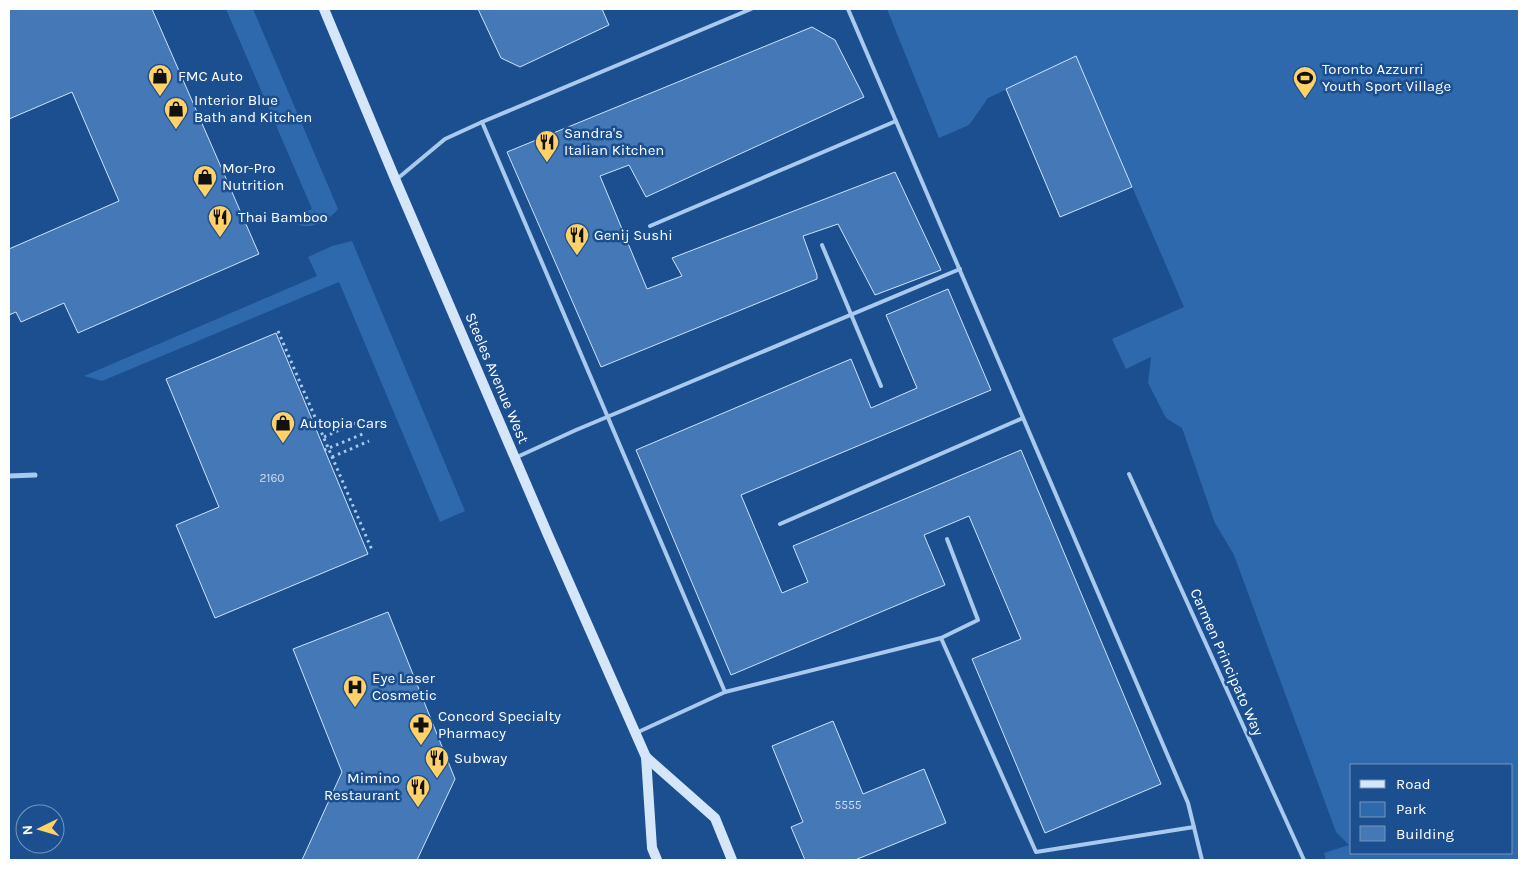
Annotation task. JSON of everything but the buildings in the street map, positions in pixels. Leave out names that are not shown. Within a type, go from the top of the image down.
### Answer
[{"type":"main road","name":"Steeles Avenue West","points":[[324,9],[548,535],[646,757],[652,848],[656,860]]},
{"type":"main road","name":"Steeles Avenue West","points":[[646,757],[715,818],[732,860]]},
{"type":"street","points":[[9,476],[35,475]]},
{"type":"lane","points":[[396,181],[445,139],[751,9]]},
{"type":"lane","points":[[848,9],[1188,803],[1202,860]]},
{"type":"lane","points":[[650,226],[896,121]]},
{"type":"lane","points":[[482,122],[725,692]]},
{"type":"lane","points":[[822,245],[881,386]]},
{"type":"lane","points":[[515,458],[960,269]]},
{"type":"lane","points":[[780,524],[1023,418]]},
{"type":"lane","name":"Carmen Principato Way","points":[[1129,474],[1304,860]]},
{"type":"lane","points":[[635,733],[725,692],[941,638],[978,620],[947,540]]},
{"type":"lane","points":[[941,638],[1036,852],[1194,827]]},
{"type":"path","points":[[278,331],[324,437],[326,449],[332,457],[372,550]]},
{"type":"path","points":[[324,437],[360,421]]},
{"type":"path","points":[[326,449],[365,433]]},
{"type":"path","points":[[332,457],[369,441]]},
{"type":"green space","points":[[226,9],[253,9],[338,209],[329,218],[318,224],[305,226],[294,222],[294,217],[312,209]]},
{"type":"green space","points":[[887,9],[1519,9],[1519,860],[1326,860],[1324,853],[1349,845],[1336,832],[1234,555],[1215,523],[1182,428],[1166,418],[1148,383],[1151,357],[1126,369],[1112,339],[1184,307],[1076,57],[988,98],[969,125],[939,138]]},
{"type":"green space","points":[[352,241],[465,511],[440,522],[339,282],[102,381],[84,376],[317,276],[308,257],[332,246]]},
{"type":"place","name":"FMC Auto","points":[[160,97]]},
{"type":"place","name":"Toronto Azzurri Youth Sport Village","points":[[1305,99]]},
{"type":"place","name":"Interior Blue Bath and Kitchen","points":[[176,130]]},
{"type":"place","name":"Sandra's Italian Kitchen","points":[[547,163]]},
{"type":"place","name":"Mor-Pro Nutrition","points":[[205,198]]},
{"type":"place","name":"Thai Bamboo","points":[[220,238]]},
{"type":"place","name":"Genij Sushi","points":[[577,256]]},
{"type":"place","name":"Autopia Cars","points":[[283,444]]},
{"type":"place","name":"Eye Laser Cosmetic","points":[[355,708]]},
{"type":"place","name":"Concord Specialty Pharmacy","points":[[421,746]]},
{"type":"place","name":"Subway","points":[[437,779]]},
{"type":"place","name":"Mimino Restaurant","points":[[418,808]]}]
